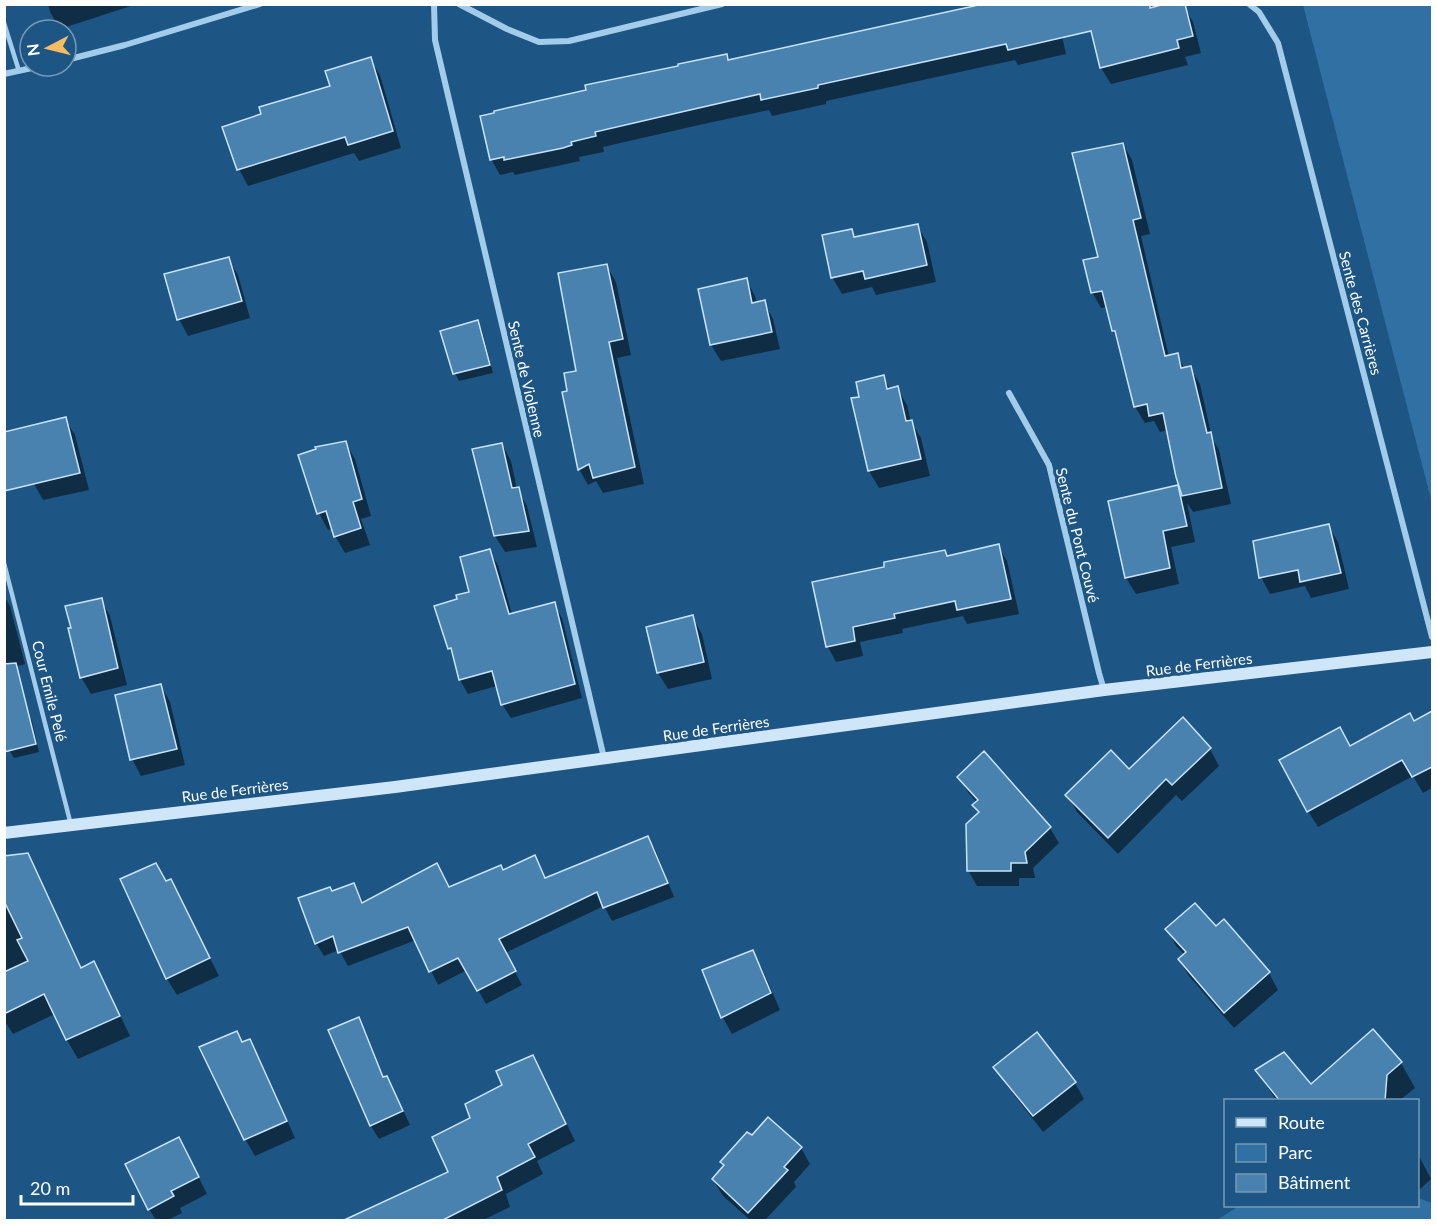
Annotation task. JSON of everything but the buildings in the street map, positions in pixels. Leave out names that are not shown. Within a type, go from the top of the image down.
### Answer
[{"type":"street","points":[[78,57],[260,4]]},
{"type":"street","name":"Sente de Violenne","points":[[434,4],[435,40],[604,758]]},
{"type":"street","points":[[459,4],[507,29],[539,42],[569,42],[722,4]]},
{"type":"street","name":"Sente des Carrières","points":[[1249,4],[1259,12],[1278,43],[1432,637]]},
{"type":"street","name":"Sente du Pont Couvé","points":[[1010,393],[1049,465],[1104,690]]},
{"type":"street","name":"Rue de Ferrières","points":[[4,833],[395,787],[1104,690],[1432,652]]},
{"type":"lane","points":[[4,23],[18,68]]},
{"type":"lane","name":"Cour Emile Pelé","points":[[4,563],[71,825]]},
{"type":"green space","points":[[1303,5],[1432,5],[1432,503]]},
{"type":"green space","points":[[1419,1198],[1432,1203],[1432,1220],[1217,1220],[1237,1207],[1419,1207]]}]
